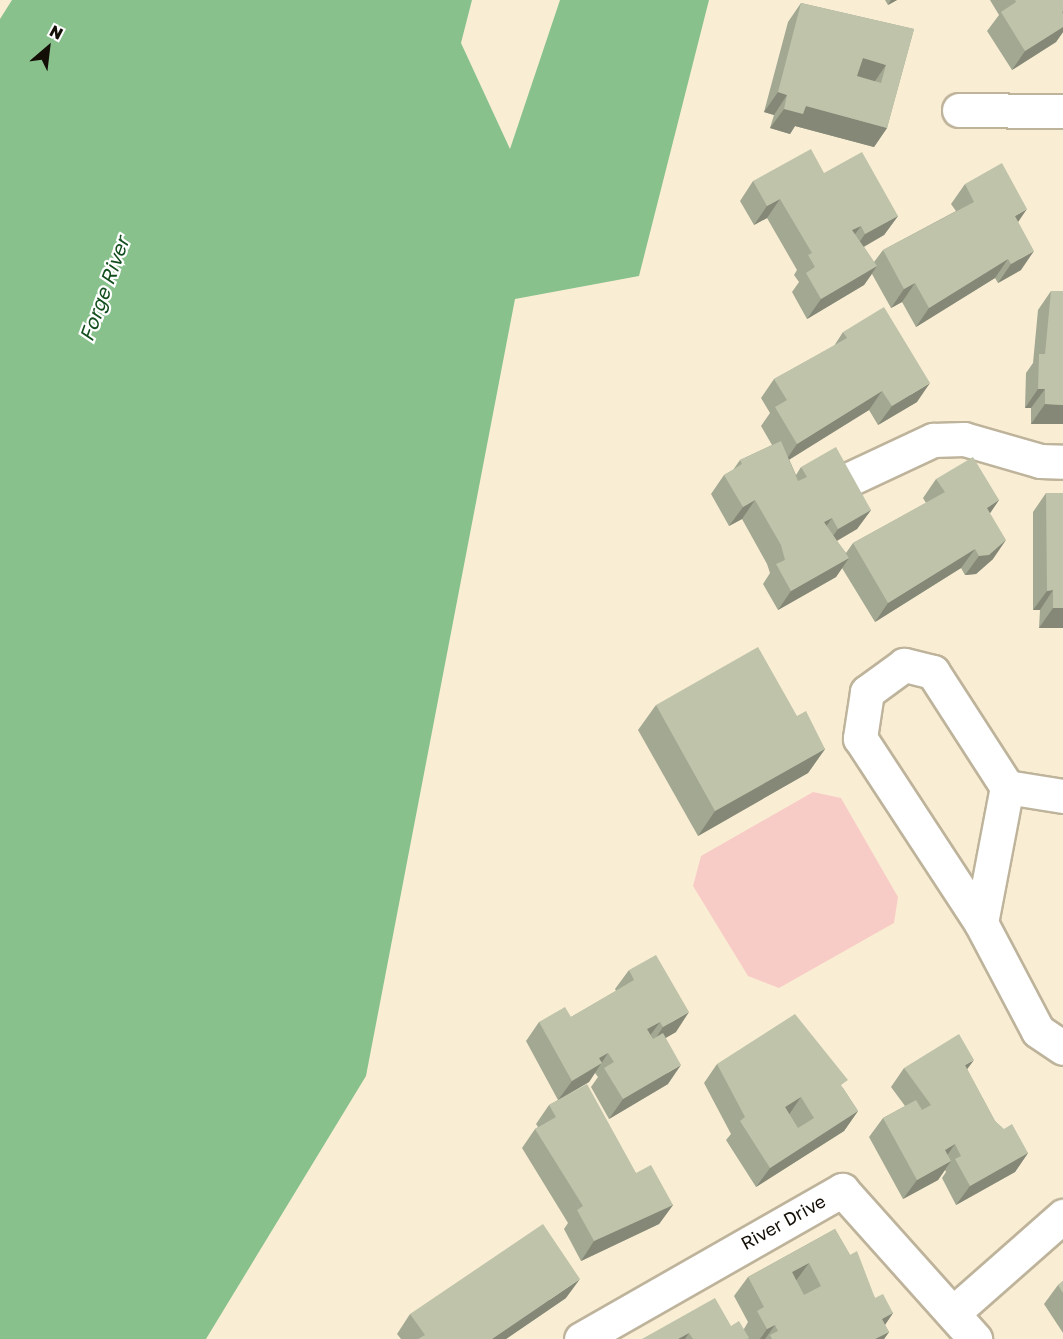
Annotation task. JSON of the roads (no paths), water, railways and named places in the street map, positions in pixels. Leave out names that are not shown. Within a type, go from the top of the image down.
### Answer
[{"type":"street","points":[[960,110],[1063,111]]},
{"type":"street","points":[[841,483],[933,440],[964,439],[1040,461],[1063,462]]},
{"type":"street","points":[[981,923],[1007,787],[933,672],[904,665],[867,692],[860,738],[981,923],[1038,1031],[1063,1048]]},
{"type":"street","points":[[1007,787],[1063,796]]},
{"type":"street","name":"River Drive","points":[[581,1339],[842,1190],[975,1339]]},
{"type":"street","points":[[953,1313],[1063,1216]]},
{"type":"water","name":"Forge River","points":[[12,0],[472,0],[461,43],[510,149],[560,0],[709,0],[639,276],[515,299],[366,1076],[206,1339],[0,1339],[0,19]]}]
